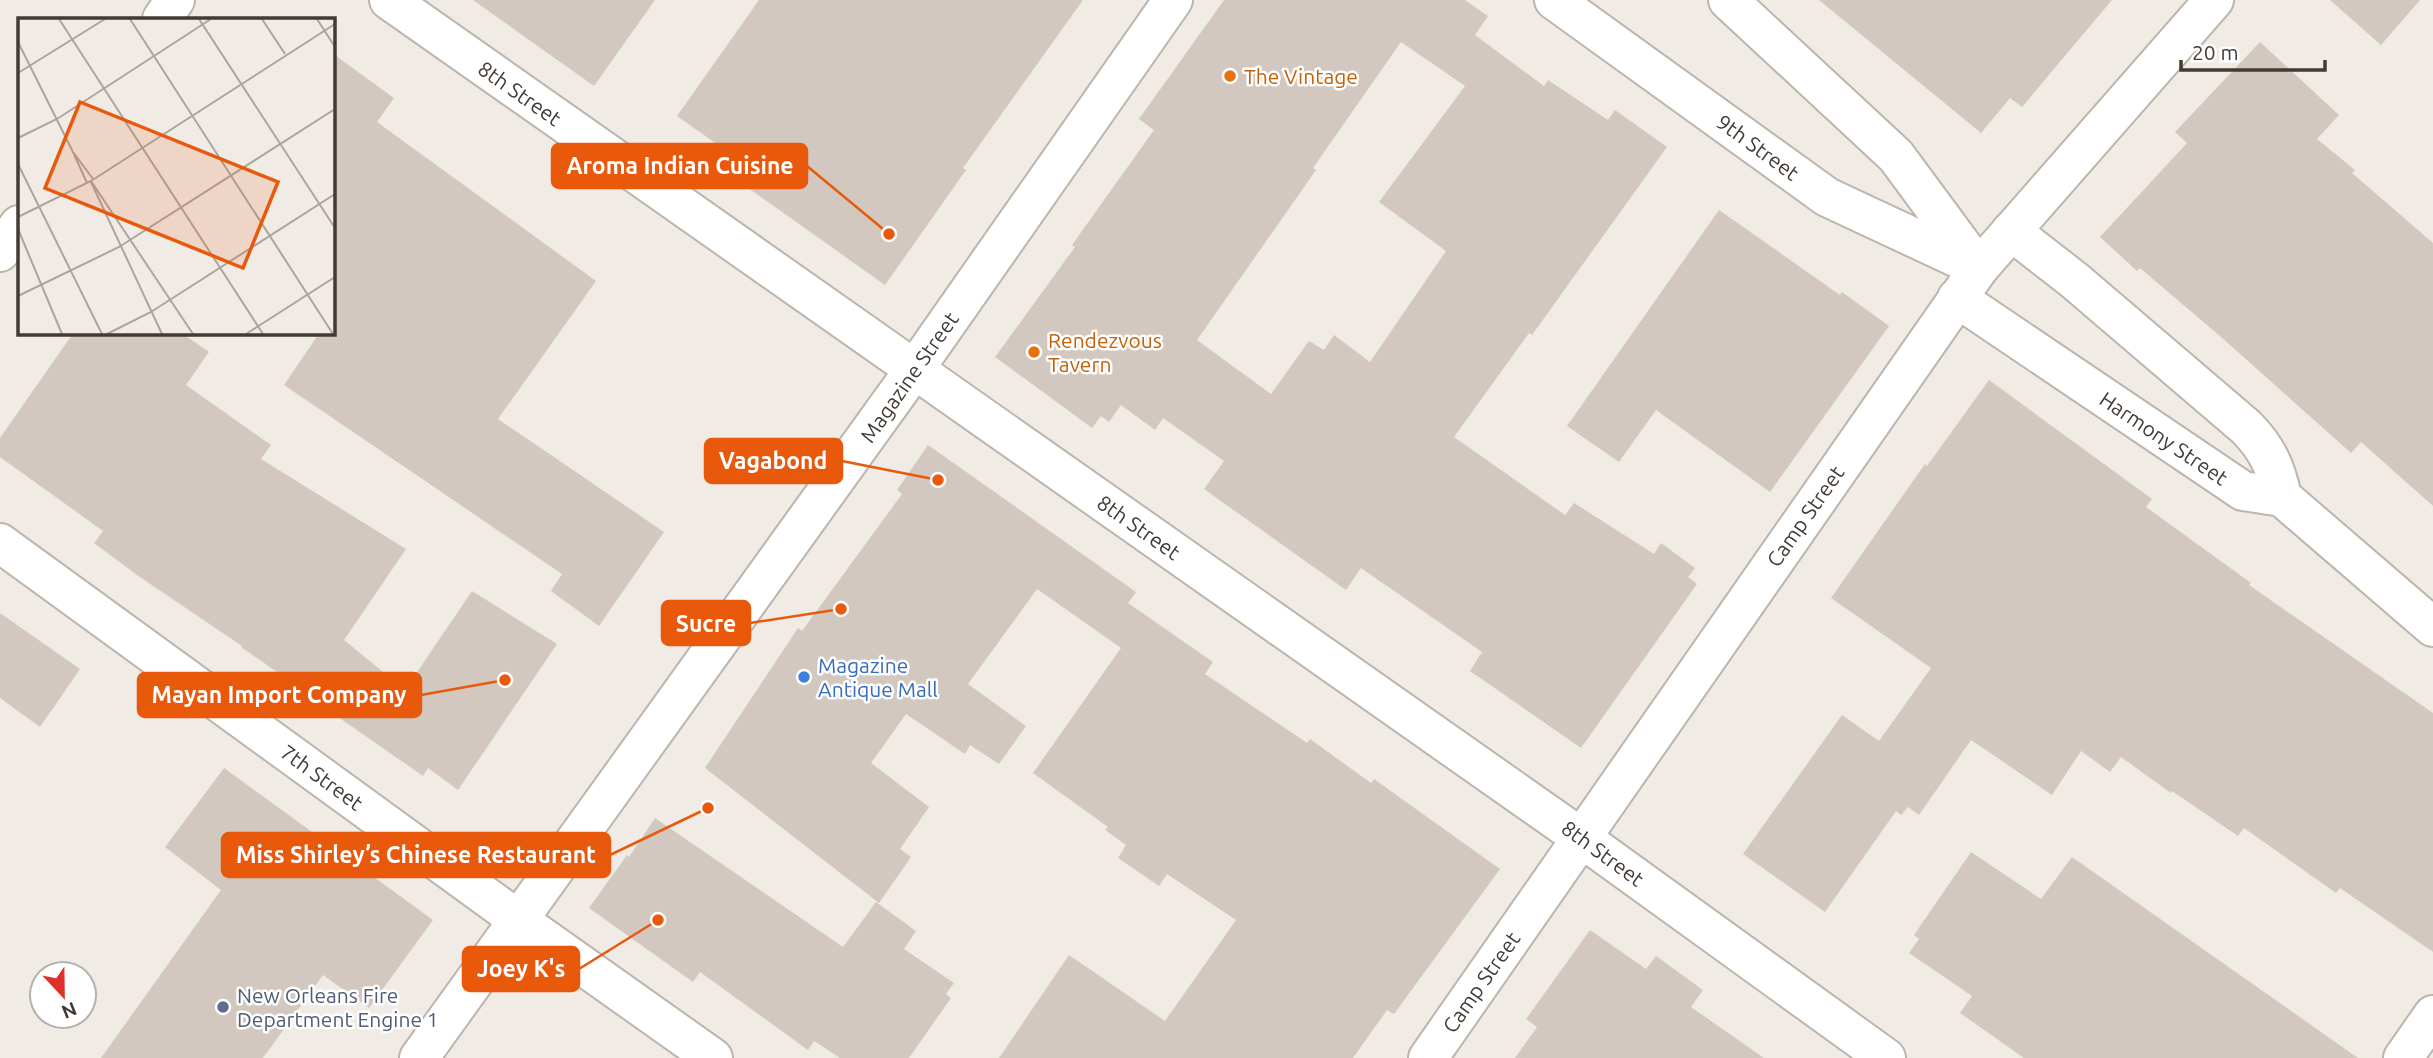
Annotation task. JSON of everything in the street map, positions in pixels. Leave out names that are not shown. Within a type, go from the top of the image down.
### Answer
[{"type":"street","points":[[163,18],[176,0]]},
{"type":"street","name":"8th Street","points":[[389,0],[1580,837],[1886,1058]]},
{"type":"street","name":"Magazine Street","points":[[419,1058],[914,370],[1173,0]]},
{"type":"street","name":"9th Street","points":[[1554,0],[1827,197],[1968,283]]},
{"type":"street","name":"Harmony Street","points":[[1728,0],[1896,156],[1968,283],[2243,491],[2282,497]]},
{"type":"street","name":"Camp Street","points":[[1428,1058],[1968,283],[2214,0]]},
{"type":"street","points":[[0,253],[18,226]]},
{"type":"street","points":[[2011,231],[2074,280],[2246,427],[2260,441],[2269,456],[2276,470],[2282,497],[2433,627]]},
{"type":"street","name":"7th Street","points":[[0,543],[713,1058]]},
{"type":"street","points":[[2403,1058],[2433,1015]]},
{"type":"building","points":[[473,0],[655,0],[594,86]]},
{"type":"building","points":[[759,0],[1083,0],[963,168],[966,170],[885,285],[744,185],[755,171],[677,116]]},
{"type":"building","points":[[1224,0],[1465,0],[1488,16],[1475,35],[1544,86],[1548,80],[1608,120],[1615,110],[1667,147],[1532,335],[1529,333],[1454,437],[1565,515],[1574,503],[1654,554],[1661,543],[1695,568],[1688,577],[1697,584],[1581,748],[1470,671],[1482,652],[1361,568],[1346,590],[1204,489],[1224,461],[1163,418],[1155,430],[1121,405],[1109,422],[1101,416],[1092,428],[995,357],[1075,247],[1072,245],[1154,130],[1139,119]],"holes":[[[1401,42],[1465,86],[1379,202],[1446,251],[1370,362],[1334,335],[1324,350],[1309,341],[1271,394],[1197,340],[1316,170],[1313,168]]]},
{"type":"building","points":[[1819,0],[2112,0],[2022,107],[2010,98],[1981,133]]},
{"type":"building","points":[[2330,0],[2420,0],[2381,45]]},
{"type":"building","points":[[2260,42],[2339,115],[2317,139],[2355,170],[2352,173],[2433,243],[2433,506],[2361,442],[2351,453],[2221,337],[2140,268],[2137,271],[2100,237],[2187,143],[2175,132]]},
{"type":"building","points":[[334,54],[394,98],[377,122],[596,281],[498,419],[664,532],[599,626],[551,591],[562,574],[284,385],[319,334],[334,334]]},
{"type":"building","points":[[1719,210],[1889,326],[1770,492],[1656,410],[1619,462],[1567,426]]},
{"type":"building","points":[[73,334],[183,334],[209,352],[186,385],[271,445],[261,459],[406,549],[344,640],[405,690],[472,591],[557,644],[458,790],[428,768],[423,776],[94,543],[103,531],[0,457],[0,438]]},
{"type":"building","points":[[1989,380],[2152,499],[2146,507],[2251,583],[2249,585],[2433,713],[2433,952],[2340,888],[2336,893],[2244,828],[2238,836],[2121,757],[2110,772],[2081,751],[2052,795],[1971,740],[1919,815],[1908,807],[1901,815],[1896,811],[1825,912],[1743,854],[1842,715],[1879,741],[1931,668],[1831,598],[1925,464],[1927,466]]},
{"type":"building","points":[[928,445],[1136,592],[1128,603],[1213,662],[1205,674],[1307,743],[1310,739],[1371,783],[1374,779],[1500,869],[1394,1014],[1387,1010],[1353,1058],[999,1058],[1069,955],[1165,1021],[1236,920],[1167,874],[1159,886],[1118,858],[1126,845],[1105,830],[1108,827],[1033,773],[1121,648],[1037,589],[968,684],[1026,726],[999,764],[970,745],[965,754],[906,714],[871,763],[929,807],[900,849],[911,857],[879,903],[705,768],[798,628],[802,631],[902,494],[897,490]]},
{"type":"building","points":[[0,613],[80,669],[40,727],[0,698]]},
{"type":"building","points":[[224,768],[433,920],[369,1008],[323,975],[263,1058],[101,1058],[221,890],[165,847]]},
{"type":"building","points":[[655,818],[843,947],[876,902],[916,931],[904,949],[954,983],[946,994],[951,998],[909,1058],[840,1058],[814,1041],[808,1050],[700,972],[693,982],[589,908]]},
{"type":"building","points":[[1971,852],[2041,899],[2072,857],[2358,1058],[2024,1058],[1960,1013],[1972,996],[1909,953],[1919,939],[1914,935]]},
{"type":"building","points":[[1590,930],[1646,969],[1656,956],[1703,990],[1691,1007],[1764,1058],[1515,1058],[1537,1027],[1526,1019]]},
{"type":"place","name":"The Vintage","points":[[1230,76]]},
{"type":"place","name":"Aroma Indian Cuisine","points":[[889,234]]},
{"type":"place","name":"Rendezvous Tavern","points":[[1034,352]]},
{"type":"place","name":"Vagabond","points":[[938,480]]},
{"type":"place","name":"Sucre","points":[[841,609]]},
{"type":"place","name":"Magazine Antique Mall","points":[[804,677]]},
{"type":"place","name":"Mayan Import Company","points":[[505,680]]},
{"type":"place","name":"Miss Shirley’s Chinese Restaurant","points":[[708,808]]},
{"type":"place","name":"Joey K's","points":[[658,920]]},
{"type":"place","name":"New Orleans Fire Department Engine 1","points":[[223,1007]]}]
